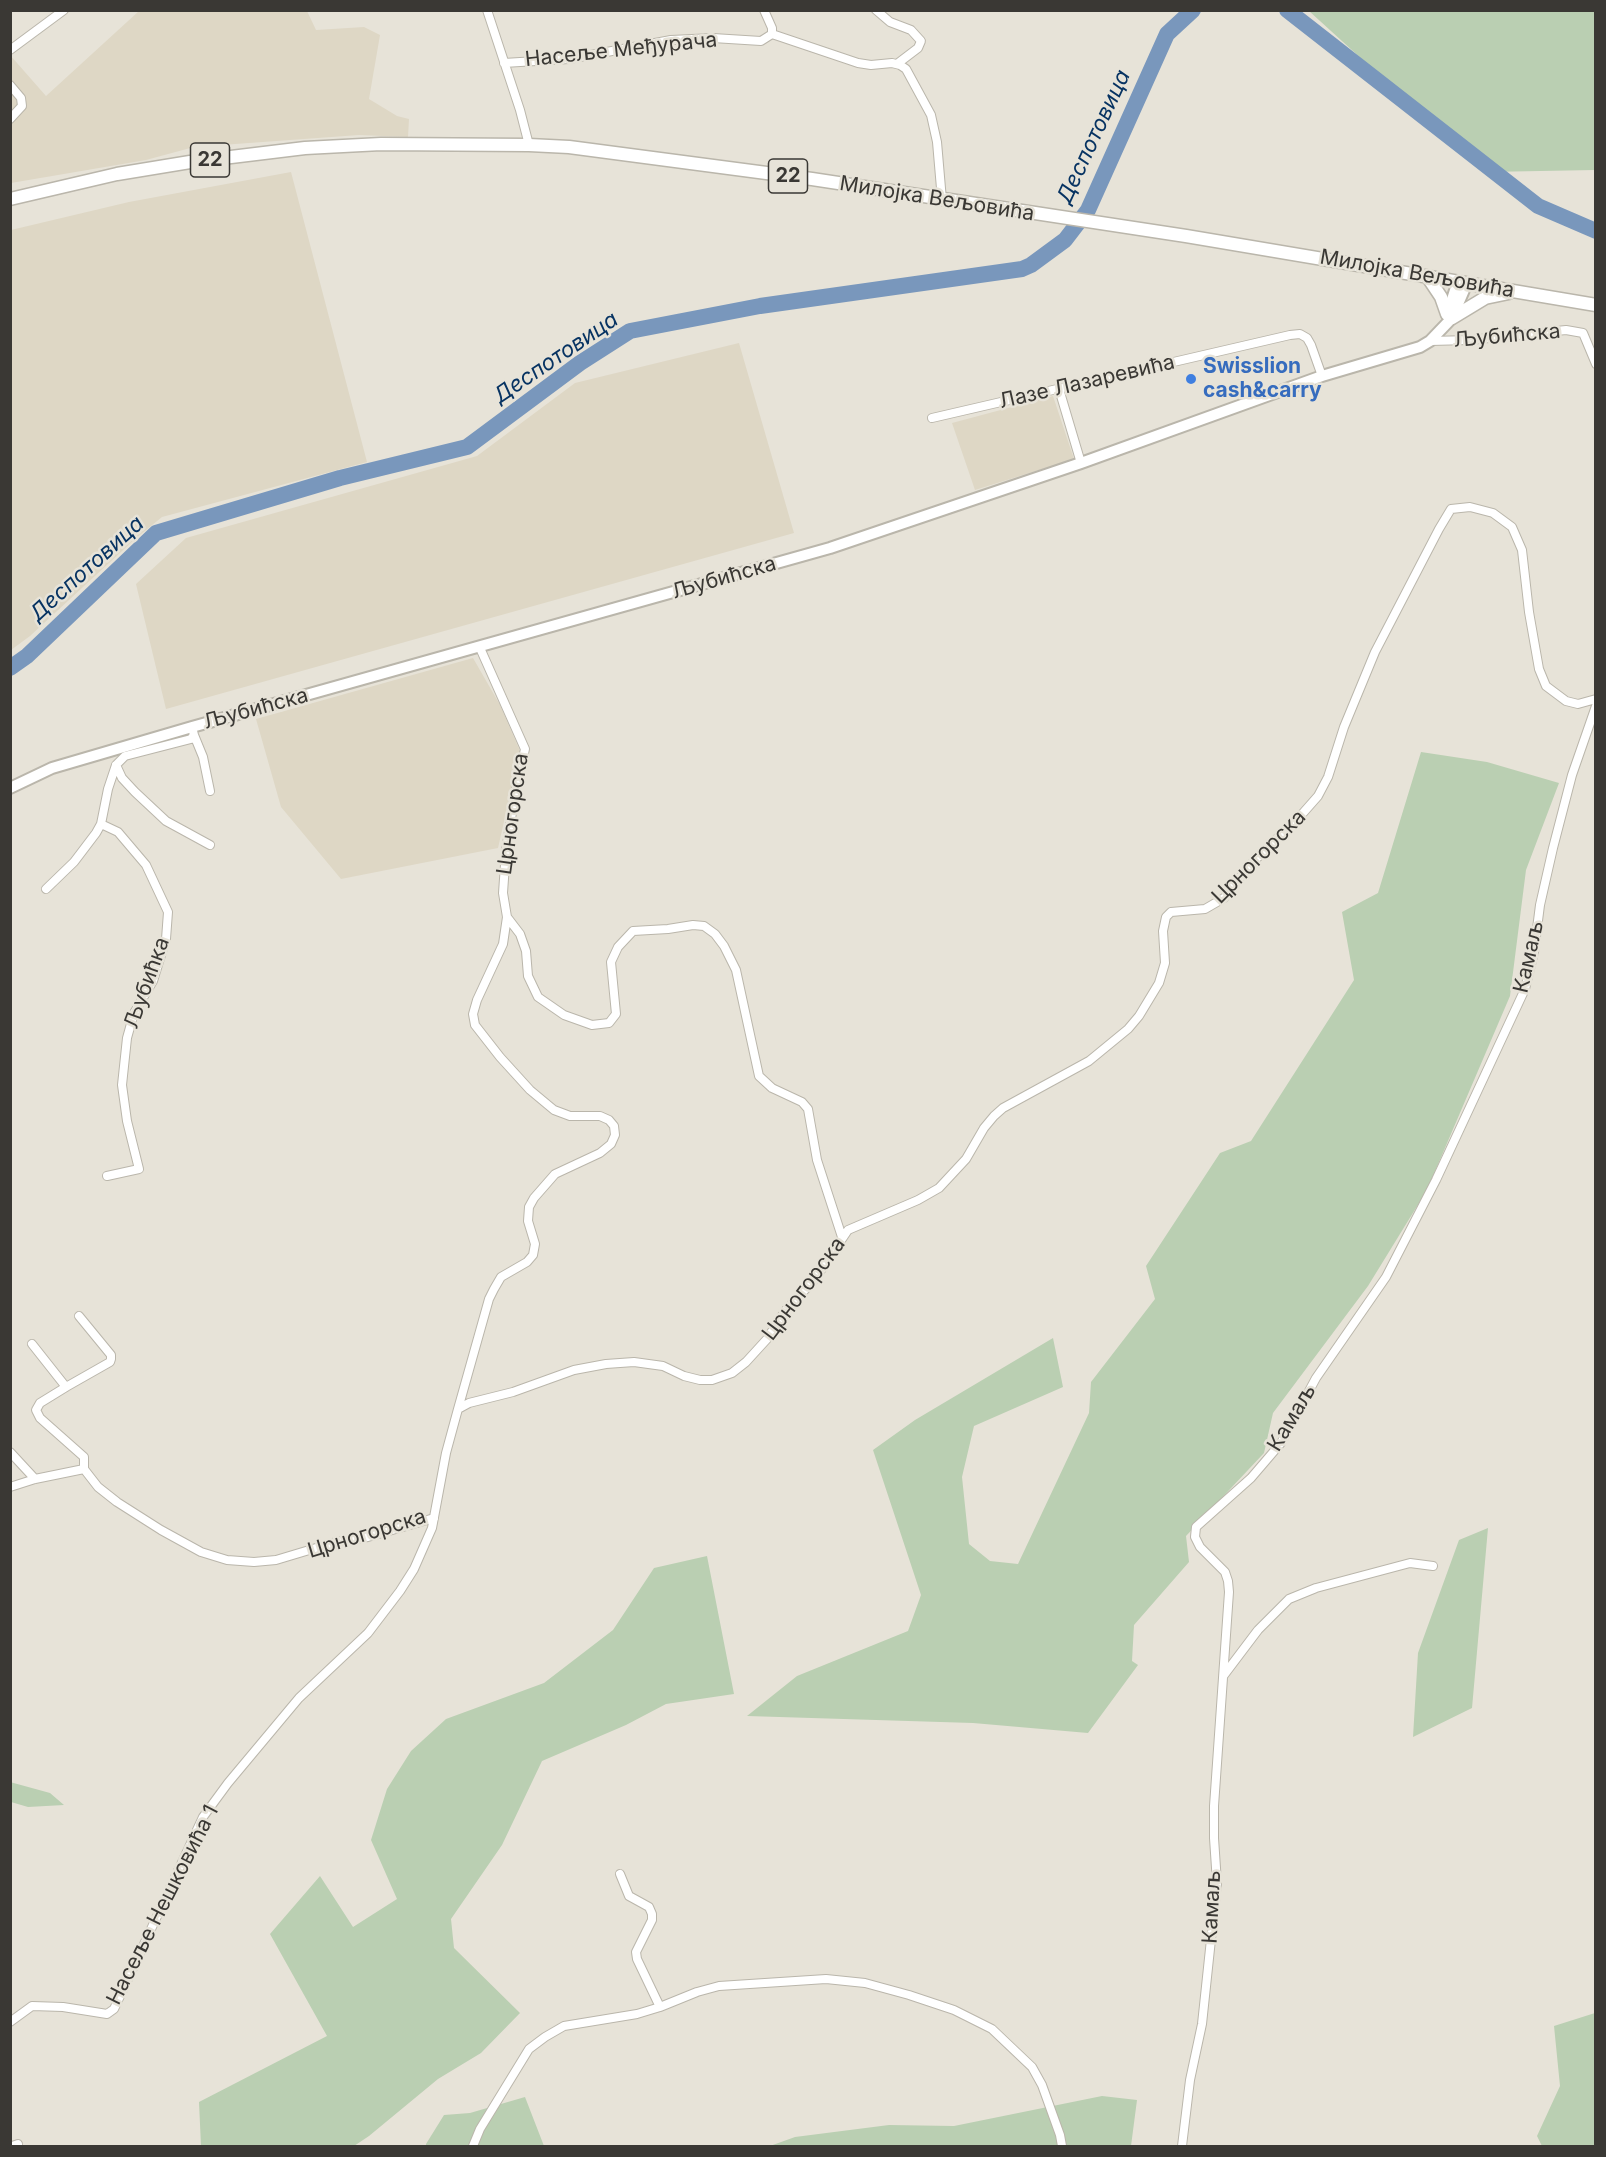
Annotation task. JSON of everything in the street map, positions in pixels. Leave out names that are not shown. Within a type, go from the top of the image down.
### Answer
[{"type":"main road","name":"Милојка Вељовића","points":[[10,199],[117,174],[190,162],[338,146],[529,145],[585,149],[661,159],[1120,226],[1596,305]]},
{"type":"main road","points":[[1427,276],[1439,293],[1450,316],[1485,298],[1516,291]]},
{"type":"street","points":[[10,50],[64,10]]},
{"type":"street","points":[[487,10],[520,110],[529,145]]},
{"type":"street","points":[[764,10],[772,28],[772,34],[858,63],[897,64],[906,69],[932,115],[937,142],[942,200]]},
{"type":"street","points":[[876,10],[890,22],[911,30],[921,41],[918,48],[897,64]]},
{"type":"street","name":"Насеље Међурача","points":[[504,63],[569,59],[671,40],[713,38],[760,41],[772,34]]},
{"type":"street","points":[[10,85],[21,98],[22,106],[10,119]]},
{"type":"street","name":"Љубићска","points":[[10,788],[52,768],[193,731],[830,548],[1081,463],[1322,376],[1411,351],[1430,341],[1442,327],[1450,316],[1463,282]]},
{"type":"street","name":"Љубићска","points":[[1430,341],[1470,340],[1566,330],[1583,333],[1596,364]]},
{"type":"street","name":"Лазе Лазаревића","points":[[932,418],[1300,334],[1307,338],[1311,345],[1322,376]]},
{"type":"street","points":[[1059,389],[1081,463]]},
{"type":"street","name":"Црногорска","points":[[66,1387],[40,1403],[36,1410],[40,1418],[84,1457],[84,1469],[98,1487],[126,1508],[201,1552],[227,1560],[254,1562],[276,1560],[336,1542],[368,1537],[434,1518],[446,1453],[458,1409],[469,1403],[513,1392],[574,1370],[606,1364],[634,1362],[663,1366],[684,1376],[700,1380],[712,1380],[732,1373],[746,1362],[767,1339],[785,1311],[815,1280],[848,1230],[918,1200],[939,1188],[966,1159],[984,1128],[994,1116],[1004,1108],[1089,1061],[1117,1040],[1139,1016],[1159,983],[1165,963],[1163,931],[1166,917],[1171,912],[1205,909],[1224,898],[1249,866],[1318,796],[1328,777],[1344,727],[1375,652],[1451,509],[1470,507],[1493,513],[1512,527],[1522,550],[1529,612],[1539,669],[1546,686],[1566,700],[1578,704],[1596,699]]},
{"type":"street","name":"Црногорска","points":[[480,648],[525,748],[506,850],[503,893],[507,917]]},
{"type":"street","name":"Камаљ","points":[[1182,2146],[1190,2080],[1202,2024],[1217,1883],[1214,1806],[1228,1581],[1225,1572],[1200,1547],[1195,1537],[1196,1527],[1251,1478],[1281,1443],[1316,1378],[1386,1277],[1436,1180],[1525,989],[1553,848],[1572,775],[1596,706]]},
{"type":"street","points":[[46,889],[87,847],[101,824],[108,789],[116,765],[125,756],[191,739],[193,731]]},
{"type":"street","points":[[193,731],[203,757],[210,791]]},
{"type":"street","points":[[116,765],[122,778],[166,821],[210,845]]},
{"type":"street","name":"Љубићка","points":[[101,824],[118,832],[146,865],[168,912],[166,939],[153,981],[134,1013],[127,1038],[122,1085],[127,1121],[139,1169],[107,1176]]},
{"type":"street","points":[[507,917],[520,934],[526,951],[528,976],[538,997],[564,1015],[592,1025],[609,1023],[616,1014],[611,962],[618,947],[633,931],[693,925],[704,926],[715,934],[736,970],[759,1076],[772,1089],[802,1102],[808,1109],[818,1160],[842,1237]]},
{"type":"street","points":[[458,1409],[489,1299],[501,1276],[527,1262],[533,1255],[535,1244],[528,1221],[529,1207],[534,1198],[555,1174],[600,1153],[611,1144],[615,1135],[614,1126],[609,1120],[600,1116],[570,1116],[554,1110],[530,1090],[475,1025],[473,1014],[477,999],[503,944],[507,917]]},
{"type":"street","points":[[32,1344],[66,1387],[110,1362],[111,1354],[80,1316]]},
{"type":"street","points":[[10,1452],[35,1479]]},
{"type":"street","points":[[10,1487],[35,1479],[84,1469]]},
{"type":"street","name":"Насеље Нешковића 1","points":[[10,2022],[32,2006],[63,2007],[107,2014],[114,2009],[203,1817],[228,1783],[299,1698],[368,1633],[414,1569],[425,1546],[434,1518]]},
{"type":"street","points":[[1223,1677],[1258,1630],[1289,1599],[1316,1588],[1410,1563],[1433,1566]]},
{"type":"street","points":[[620,1874],[624,1889],[629,1896],[649,1907],[652,1914],[652,1920],[636,1952],[637,1959],[660,2007]]},
{"type":"street","points":[[472,2146],[520,2061],[545,2037],[564,2026],[637,2014],[719,1986],[826,1979],[865,1983],[954,2010],[992,2029],[1032,2067],[1042,2085],[1062,2146]]},
{"type":"shaded area","points":[[139,11],[307,11],[316,30],[364,27],[380,35],[369,99],[397,116],[409,119],[408,137],[359,135],[194,147],[146,160],[11,183],[10,55],[46,96]]},
{"type":"shaded area","points":[[291,172],[367,462],[162,517],[30,636],[11,650],[11,230],[129,202]]},
{"type":"shaded area","points":[[739,343],[794,533],[166,709],[136,584],[186,538],[477,456],[575,383]]},
{"type":"shaded area","points":[[1053,396],[1074,459],[975,490],[952,423]]},
{"type":"shaded area","points":[[473,658],[500,705],[520,751],[498,848],[341,879],[281,807],[256,719]]},
{"type":"green space","points":[[1309,11],[1595,11],[1595,170],[1486,172]]},
{"type":"green space","points":[[1421,752],[1487,762],[1559,783],[1526,870],[1510,996],[1427,1190],[1368,1286],[1273,1413],[1264,1453],[1186,1536],[1189,1562],[1134,1625],[1132,1661],[1138,1665],[1088,1733],[973,1723],[747,1716],[797,1676],[908,1631],[921,1595],[873,1450],[915,1420],[1053,1338],[1063,1387],[974,1426],[962,1477],[969,1544],[990,1561],[1018,1564],[1089,1413],[1091,1382],[1155,1299],[1146,1266],[1220,1153],[1251,1141],[1354,980],[1342,912],[1378,893]]},
{"type":"green space","points":[[1488,1528],[1472,1708],[1413,1737],[1418,1653],[1459,1540]]},
{"type":"green space","points":[[707,1556],[734,1694],[666,1704],[626,1725],[542,1761],[502,1845],[451,1919],[454,1948],[520,2013],[481,2053],[438,2079],[354,2146],[201,2146],[199,2102],[327,2036],[270,1934],[320,1876],[353,1927],[397,1899],[371,1840],[387,1789],[411,1751],[446,1719],[544,1683],[613,1630],[654,1568]]},
{"type":"green space","points":[[10,1782],[50,1793],[64,1805],[28,1807],[11,1802]]},
{"type":"green space","points":[[1595,2013],[1595,2146],[1542,2146],[1537,2136],[1560,2086],[1554,2026]]},
{"type":"green space","points":[[1102,2096],[1137,2100],[1131,2146],[770,2146],[795,2137],[889,2125],[954,2126]]},
{"type":"green space","points":[[525,2097],[544,2146],[426,2146],[444,2115],[470,2113]]},
{"type":"waterway","name":"Деспотовица","points":[[10,668],[27,656],[156,533],[340,478],[467,447],[580,363],[630,331],[760,306],[1022,269],[1031,265],[1065,240],[1088,210],[1167,34],[1193,10]]},
{"type":"waterway","name":"Деспотовица","points":[[1287,10],[1538,206],[1596,231]]},
{"type":"place","name":"Swisslion cash&carry","points":[[1191,379]]}]
